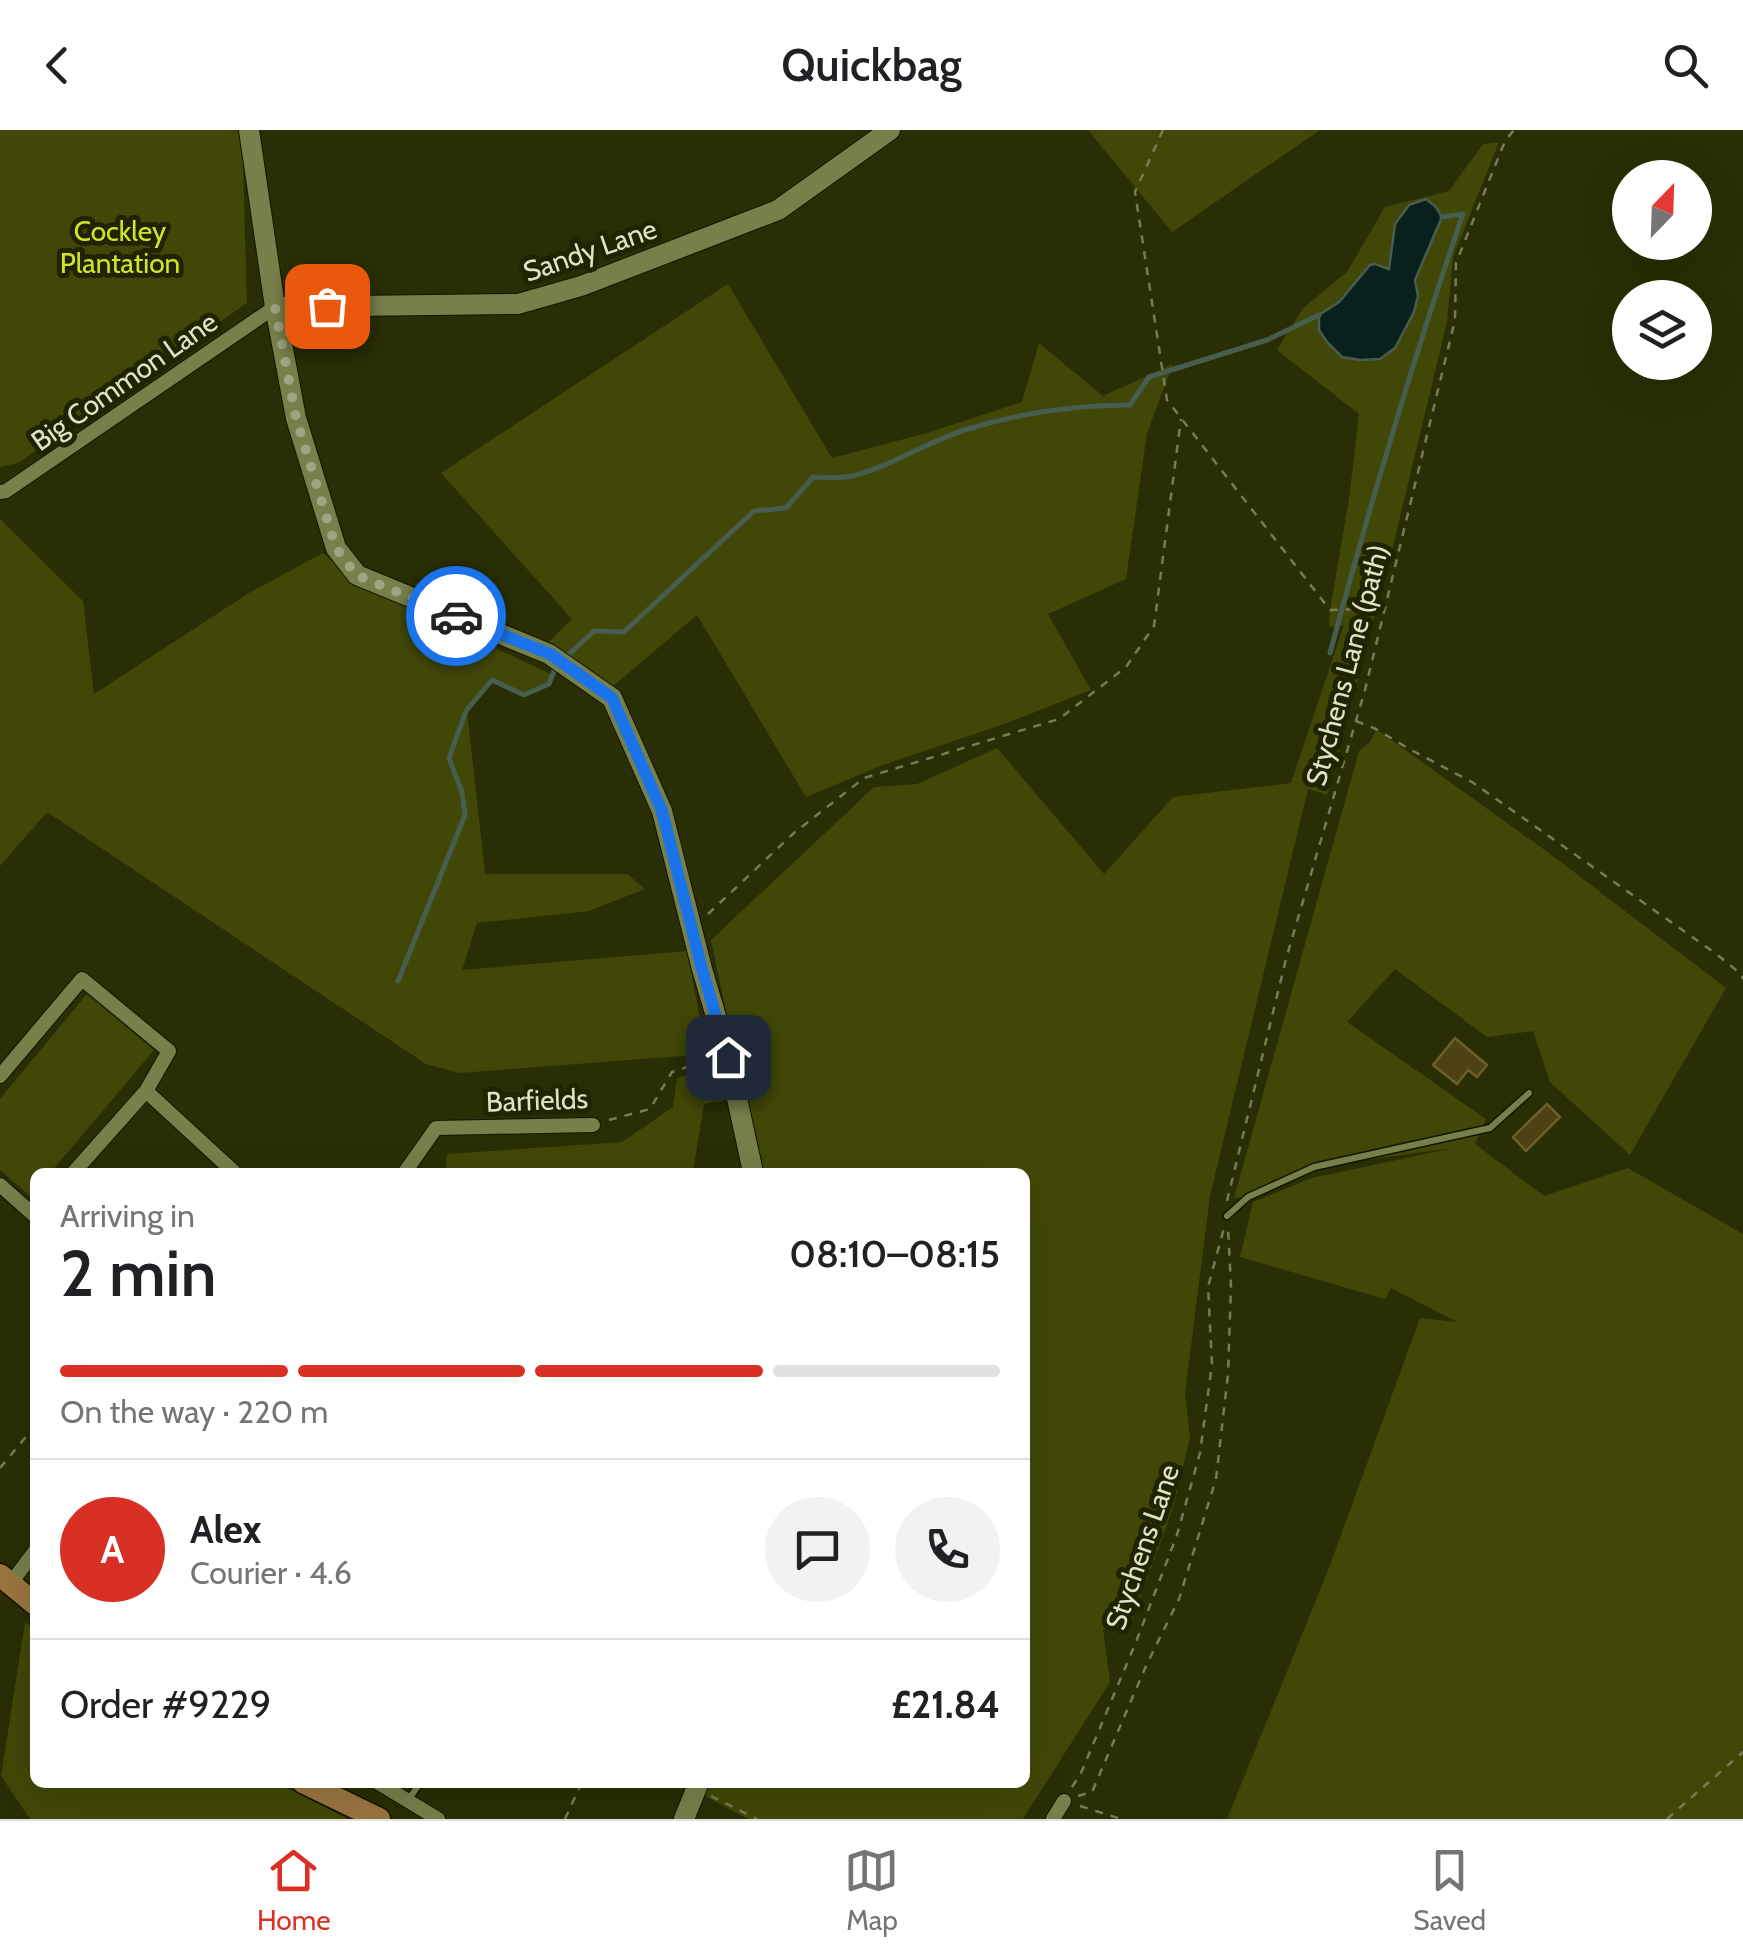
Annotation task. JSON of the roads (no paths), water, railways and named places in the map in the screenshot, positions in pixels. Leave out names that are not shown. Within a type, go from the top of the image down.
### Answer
[{"type":"main road","points":[[5,1579],[30,1600]]},
{"type":"main road","points":[[314,1788],[379,1819]]},
{"type":"street","points":[[250,130],[275,307],[296,418],[336,548],[356,575],[550,654],[612,698],[662,811],[728,1057],[752,1168]]},
{"type":"street","name":"Sandy Lane","points":[[275,307],[518,304],[534,300],[778,210],[890,130]]},
{"type":"street","name":"Big Common Lane","points":[[0,492],[46,466],[275,307]]},
{"type":"street","points":[[0,1076],[82,979],[169,1052],[146,1091],[78,1168]]},
{"type":"street","points":[[146,1091],[230,1168]]},
{"type":"street","name":"Barfields","points":[[408,1168],[436,1128],[594,1125]]},
{"type":"street","points":[[0,1185],[30,1212]]},
{"type":"street","points":[[5,1579],[30,1556]]},
{"type":"street","points":[[387,1788],[438,1819]]},
{"type":"street","points":[[684,1819],[697,1788]]},
{"type":"street","points":[[1053,1819],[1064,1801]]},
{"type":"lane","points":[[1227,1216],[1248,1197],[1314,1167],[1490,1128],[1529,1093]]},
{"type":"lane","points":[[407,1800],[416,1788]]},
{"type":"water","points":[[1426,199],[1442,217],[1415,280],[1418,296],[1414,312],[1395,348],[1380,359],[1342,357],[1319,330],[1319,315],[1339,302],[1370,265],[1389,269],[1395,224],[1409,205]]},
{"type":"waterway","points":[[1330,653],[1393,432],[1463,214],[1442,217]]},
{"type":"waterway","points":[[567,656],[594,631],[624,632],[754,511],[786,508],[813,477],[867,472],[953,434],[1008,418],[1068,408],[1130,405],[1149,377],[1267,340],[1319,315]]},
{"type":"waterway","points":[[398,981],[465,815],[462,792],[449,758],[466,711],[492,680],[524,695],[549,684],[556,666]]},
{"type":"park label","name":"Cockley Plantation","points":[[120,247]]}]
